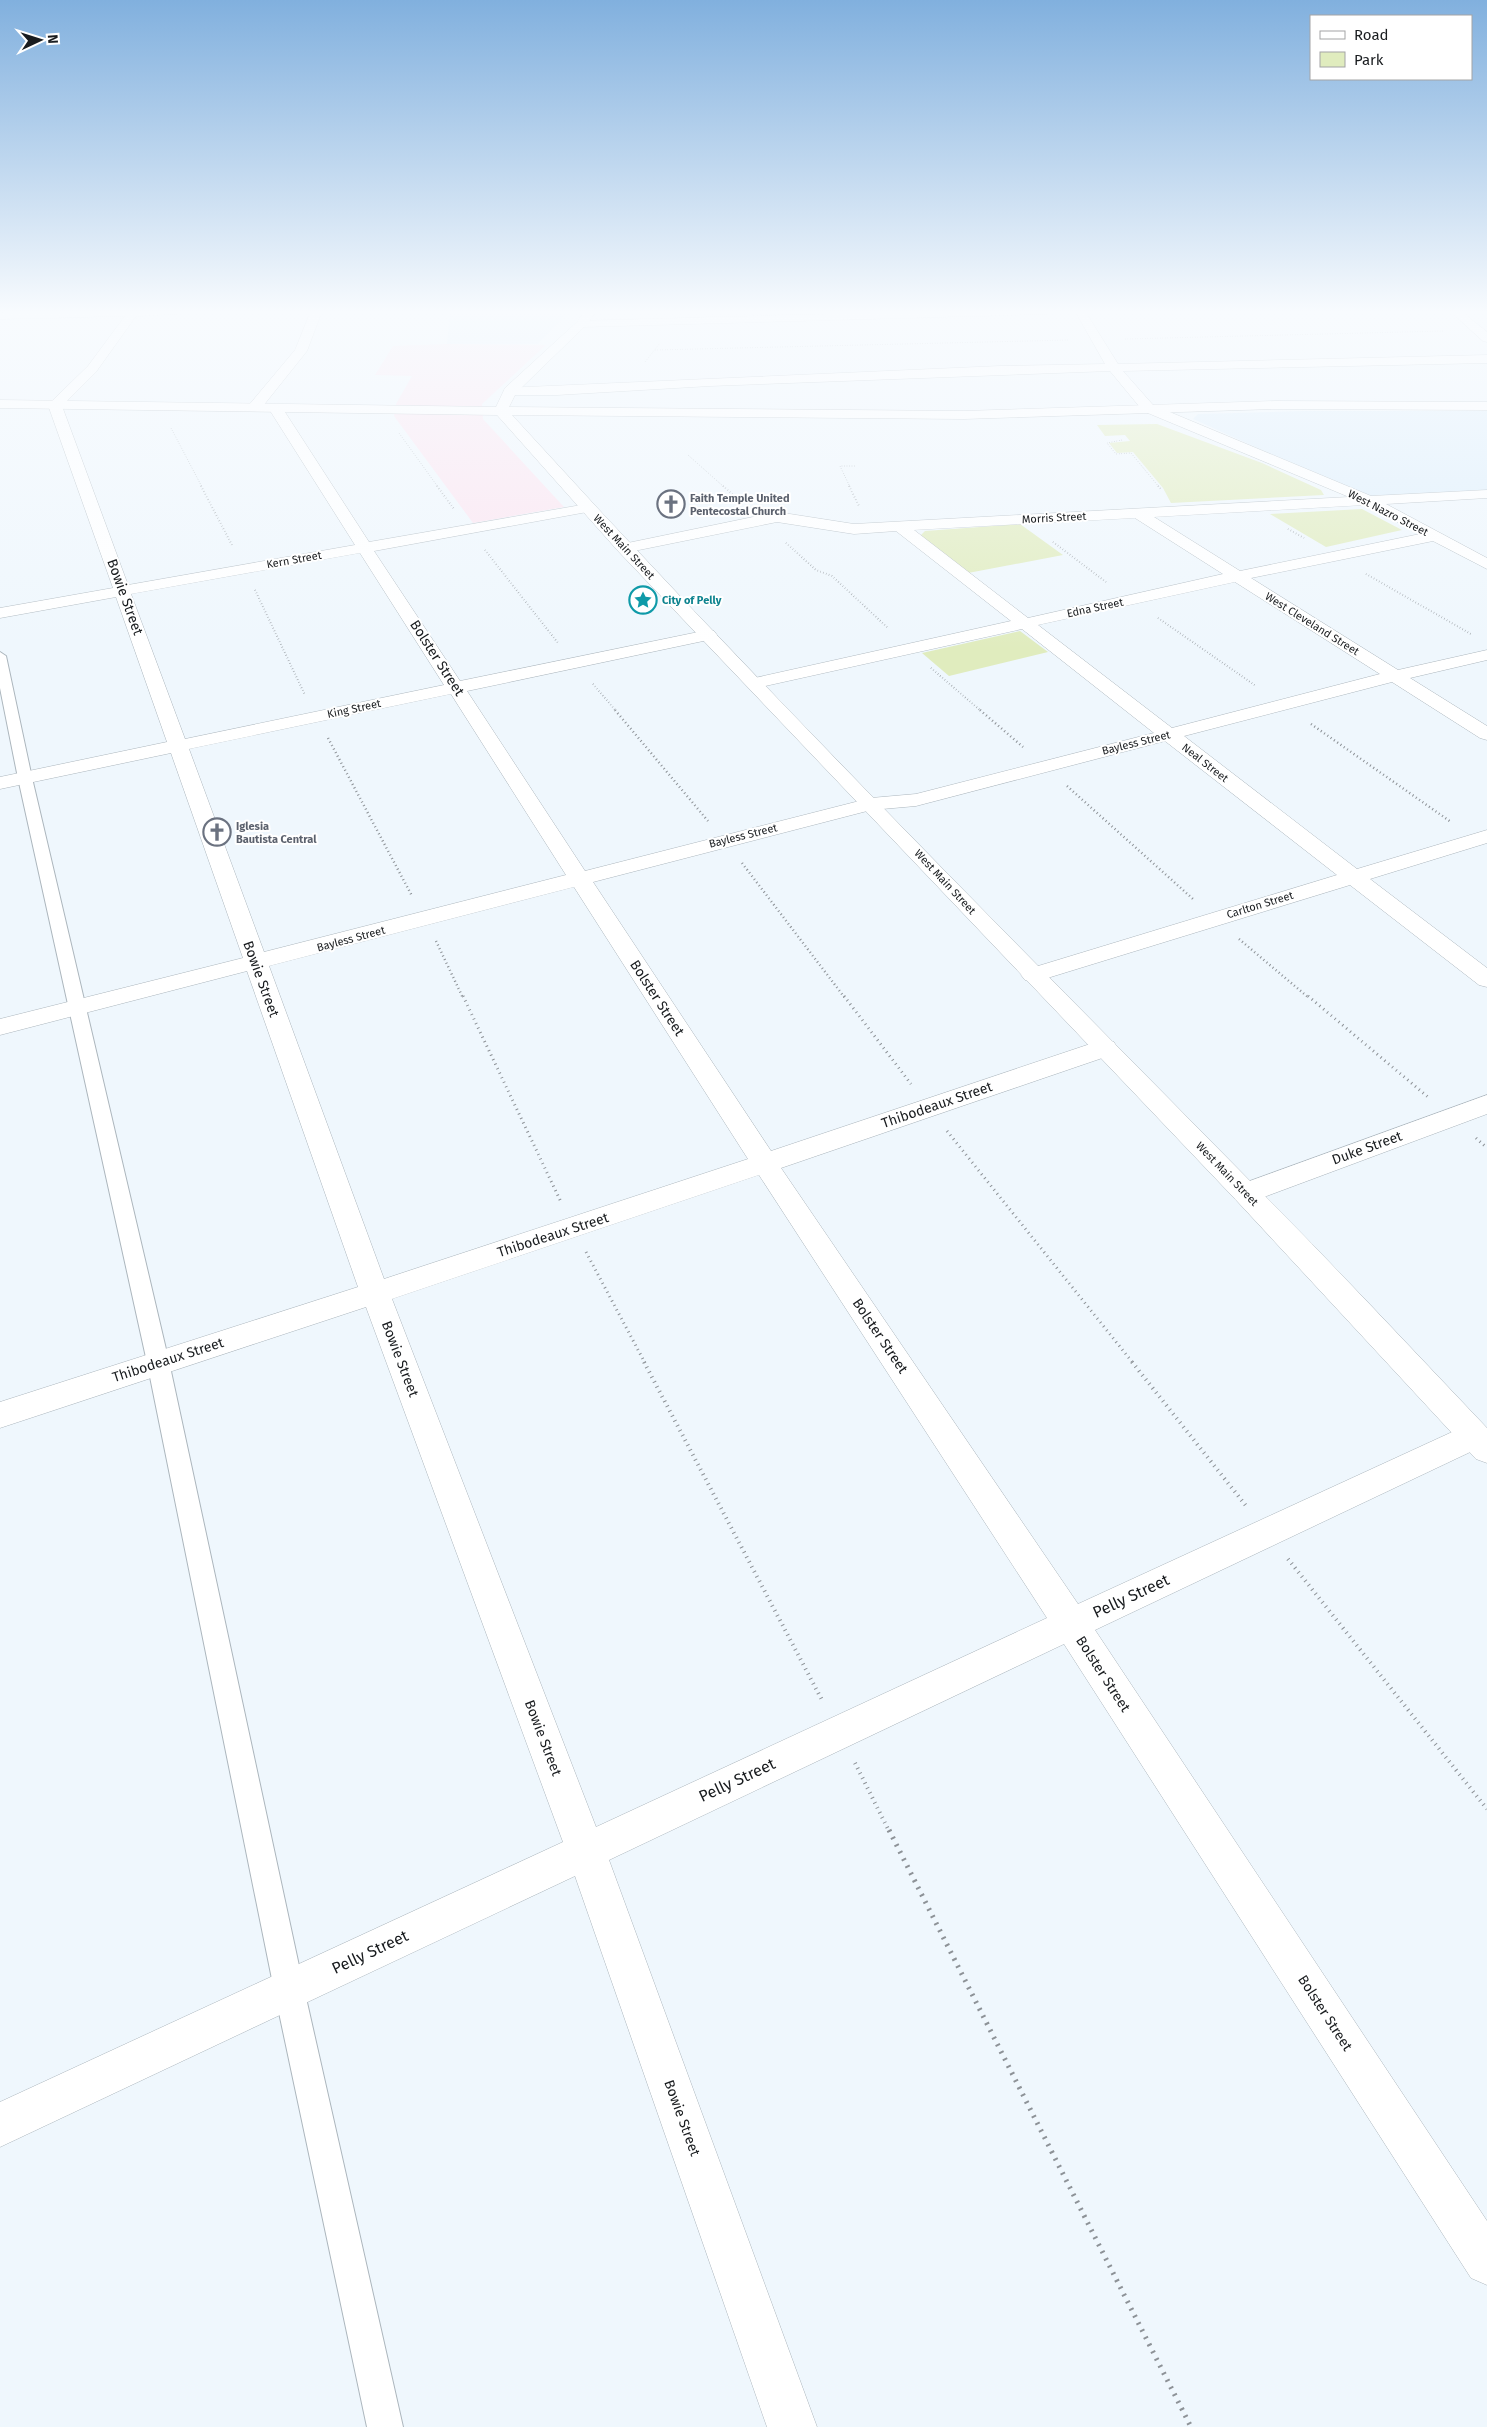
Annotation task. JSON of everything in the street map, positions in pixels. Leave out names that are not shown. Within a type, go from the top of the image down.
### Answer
[{"type":"street","name":"Bowie Street","points":[[62,424],[375,1293],[586,1851],[792,2427]]},
{"type":"street","name":"Bolster Street","points":[[277,424],[364,547],[457,688],[765,1164],[1071,1624],[1487,2262]]},
{"type":"street","name":"West Main Street","points":[[513,424],[624,548],[756,683],[1033,975],[1246,1193],[1480,1443]]},
{"type":"street","name":"West Nazro Street","points":[[1187,424],[1368,500],[1487,564]]},
{"type":"street","name":"Morris Street","points":[[624,548],[776,517],[854,529],[1486,494]]},
{"type":"street","name":"Kern Street","points":[[0,612],[587,508]]},
{"type":"street","name":"West Cleveland Street","points":[[1137,513],[1234,577],[1487,734]]},
{"type":"street","name":"Neal Street","points":[[900,527],[1351,878],[1487,980]]},
{"type":"street","name":"Edna Street","points":[[756,683],[1234,577],[1435,536]]},
{"type":"street","name":"King Street","points":[[0,783],[708,635]]},
{"type":"street","name":"Bayless Street","points":[[0,1028],[77,1007],[255,964],[580,878],[871,804],[916,800],[1395,676],[1487,655]]},
{"type":"street","name":"Carlton Street","points":[[1033,975],[1482,838]]},
{"type":"street","name":"Thibodeaux Street","points":[[0,1415],[574,1228],[1105,1048]]},
{"type":"street","name":"Duke Street","points":[[1246,1193],[1487,1104]]},
{"type":"street","name":"Pelly Street","points":[[0,2125],[1071,1624],[1480,1443]]},
{"type":"lane","points":[[0,656],[25,778],[158,1362],[289,1989],[385,2427]]},
{"type":"path","points":[[169,424],[244,568],[316,717],[425,919],[574,1228],[840,1732],[1191,2427]]},
{"type":"path","points":[[1122,440],[1107,443],[1116,454],[1131,453],[1160,486],[1162,492]]},
{"type":"path","points":[[688,455],[816,570],[832,576],[910,649],[1045,766],[1215,919],[1487,1148]]},
{"type":"path","points":[[856,466],[840,466],[859,506]]},
{"type":"path","points":[[1022,520],[1131,600],[1482,838]]},
{"type":"shaded area","points":[[400,424],[488,424],[564,507],[473,523]]},
{"type":"shaded area","points":[[1205,424],[1487,424],[1487,490],[1366,497]]},
{"type":"green space","points":[[1158,424],[1262,463],[1321,490],[1324,495],[1171,503],[1163,488],[1133,452],[1117,453],[1109,443],[1130,441],[1125,435],[1105,436],[1097,425]]},
{"type":"green space","points":[[1362,509],[1402,530],[1326,547],[1270,514]]},
{"type":"green space","points":[[1020,524],[1063,555],[968,573],[920,536],[925,531]]},
{"type":"green space","points":[[1020,631],[1048,652],[949,676],[922,653]]},
{"type":"place","name":"Faith Temple United Pentecostal Church","points":[[671,504]]},
{"type":"place","name":"City of Pelly","points":[[643,600]]},
{"type":"place","name":"Iglesia Bautista Central","points":[[217,832]]}]
